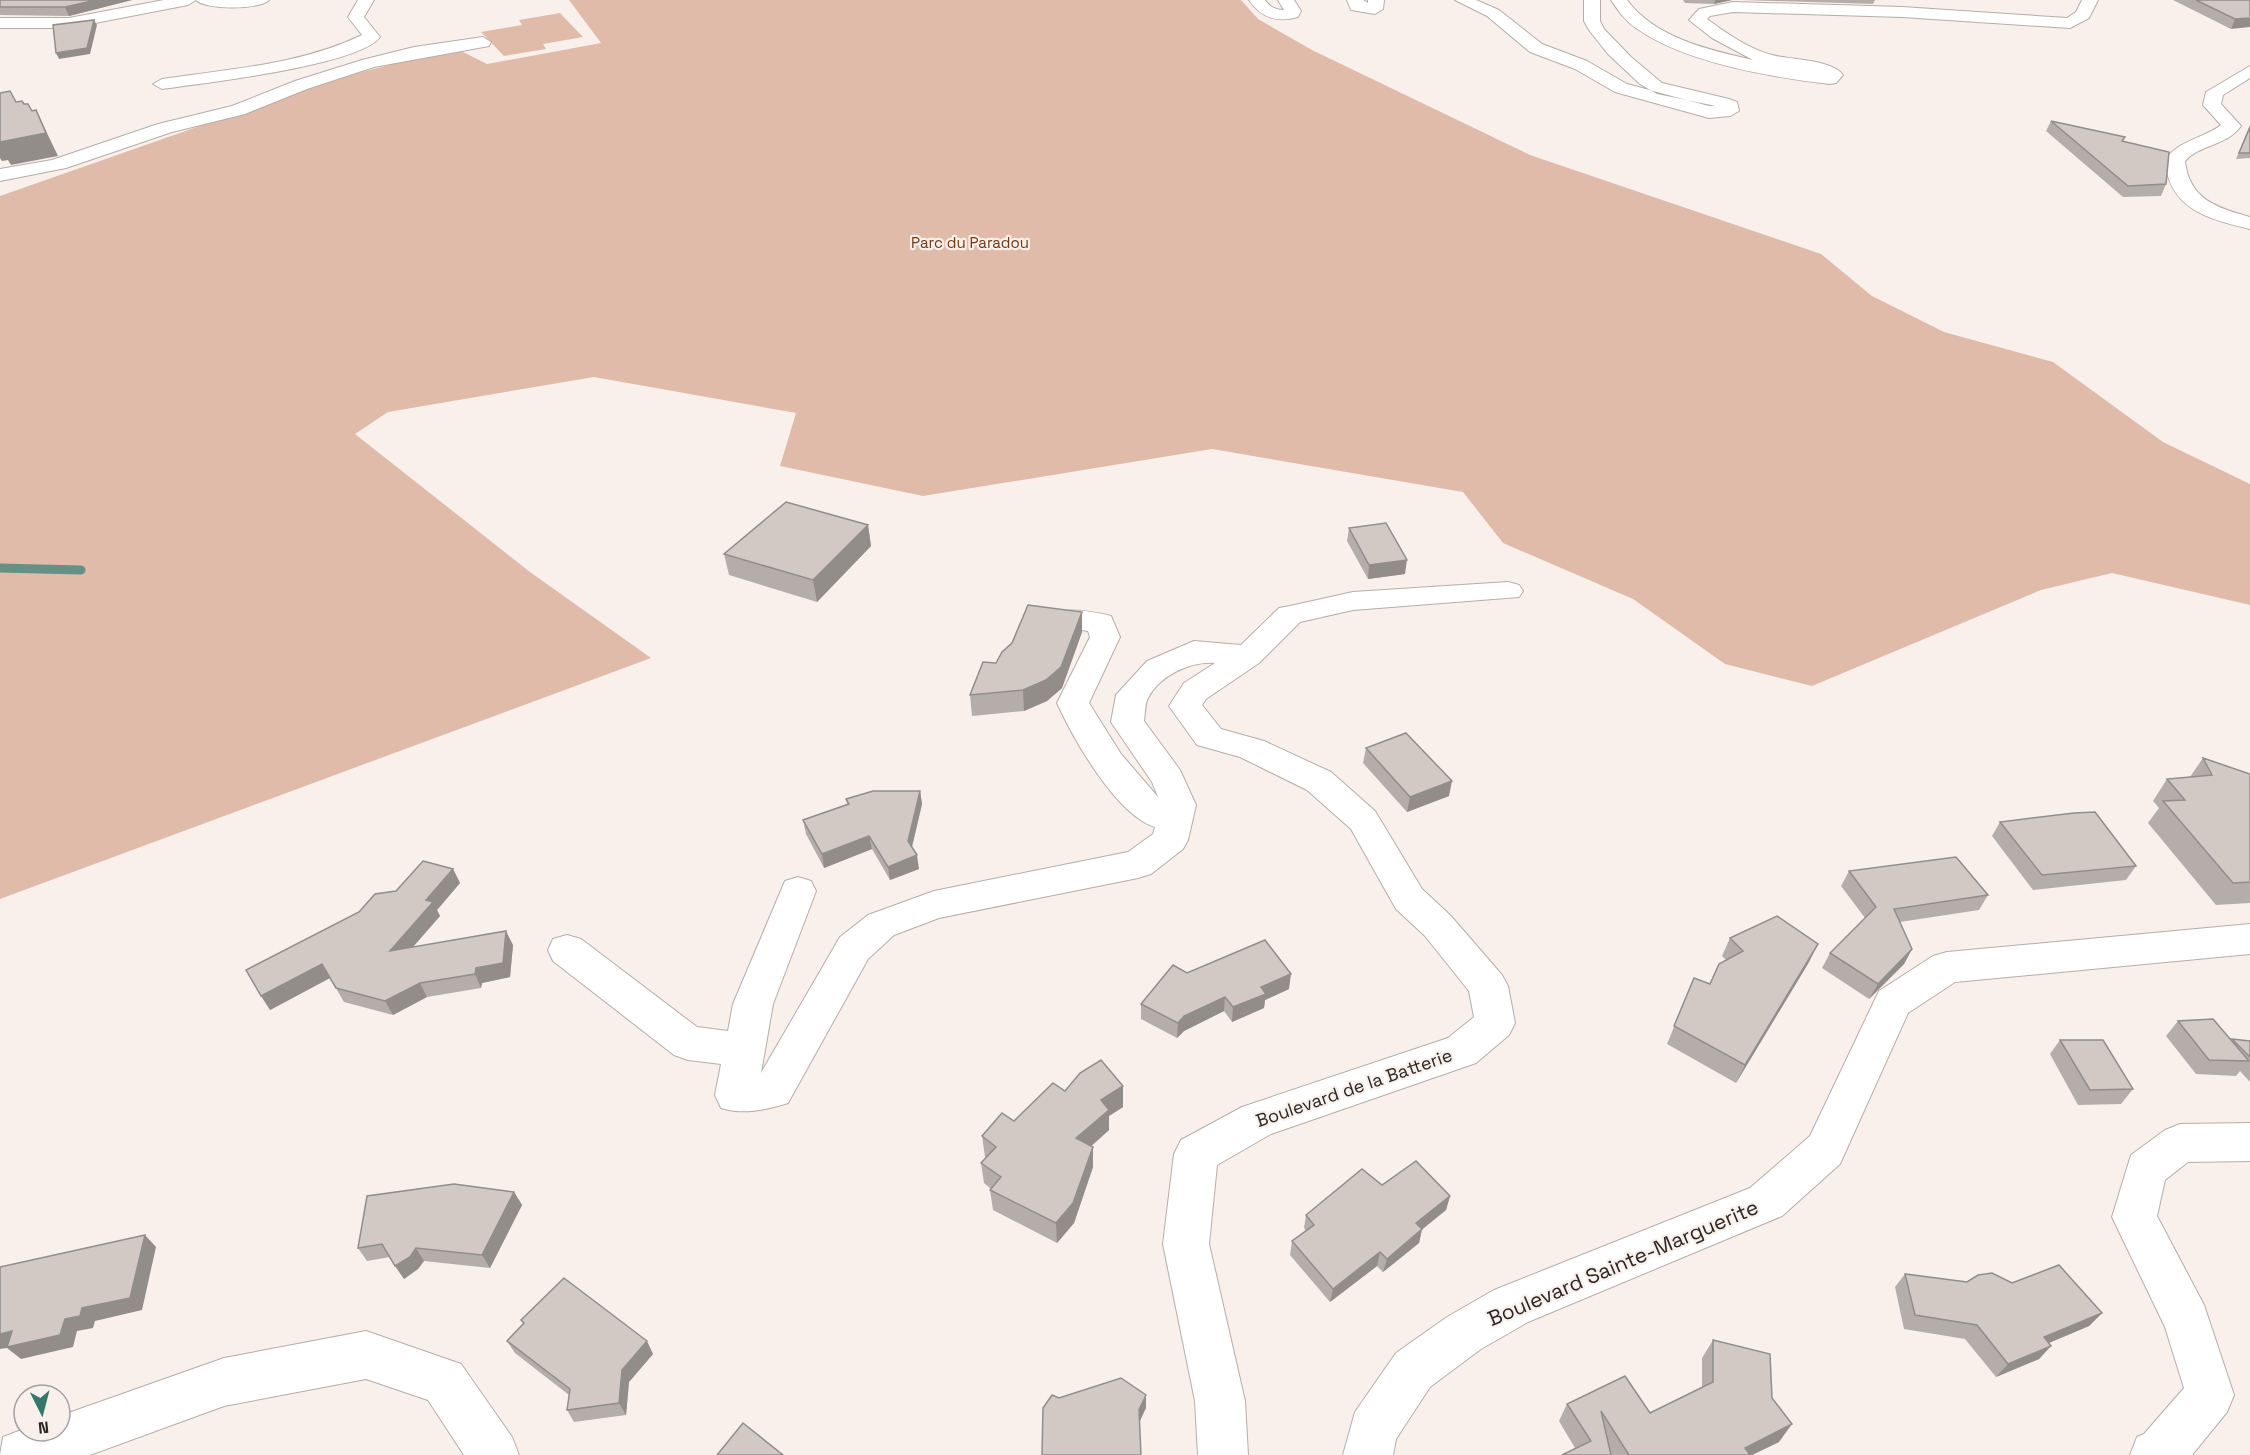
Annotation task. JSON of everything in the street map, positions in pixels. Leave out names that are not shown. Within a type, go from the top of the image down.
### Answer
[{"type":"street","points":[[0,23],[69,23],[107,18],[188,0]]},
{"type":"street","points":[[203,0],[224,3],[261,0]]},
{"type":"street","points":[[162,84],[300,61],[361,43],[372,37],[356,18],[366,4],[366,0]]},
{"type":"street","points":[[1257,0],[1263,10],[1290,12]]},
{"type":"street","points":[[1355,0],[1357,7],[1365,10],[1375,9],[1376,0]]},
{"type":"street","points":[[1477,2],[1536,48],[1581,65],[1621,88],[1654,99],[1709,112],[1730,111],[1731,106],[1718,99],[1661,90],[1651,85],[1604,42],[1592,21],[1592,0]]},
{"type":"street","points":[[1619,0],[1645,27],[1684,44],[1767,68],[1806,77],[1830,79],[1834,75],[1825,69],[1791,65],[1757,56],[1697,20],[1705,12],[1733,7],[1902,12],[2070,23],[2083,15],[2090,0]]},
{"type":"street","points":[[0,175],[24,174],[68,163],[156,131],[249,107],[350,69],[431,48],[483,42]]},
{"type":"street","points":[[2250,71],[2215,92],[2212,105],[2232,126],[2216,139],[2185,149],[2175,160],[2178,180],[2193,199],[2210,210],[2250,223]]},
{"type":"street","name":"Boulevard de la Batterie","points":[[1222,1455],[1220,1401],[1186,1244],[1196,1154],[1257,1120],[1462,1051],[1495,1023],[1488,986],[1438,926],[1409,899],[1363,820],[1318,781],[1252,749],[1209,737],[1185,706],[1195,691],[1248,656],[1290,615],[1353,601],[1508,591]]},
{"type":"street","points":[[1068,619],[1100,623],[1105,637],[1073,703],[1080,722],[1133,791],[1157,815],[1174,817]]},
{"type":"street","points":[[798,891],[753,1004],[736,1095],[772,1090],[854,948],[881,925],[934,905],[1138,864],[1170,840],[1174,817],[1179,805],[1168,779],[1127,722],[1132,695],[1158,668],[1194,651],[1248,656]]},
{"type":"street","name":"Boulevard Sainte-Marguerite","points":[[1368,1455],[1373,1430],[1413,1370],[1464,1333],[1511,1306],[1766,1202],[1825,1150],[1893,1002],[1947,967],[2250,939]]},
{"type":"street","points":[[567,950],[688,1043],[744,1050]]},
{"type":"street","points":[[2155,1455],[2161,1453],[2210,1395],[2187,1321],[2134,1217],[2146,1169],[2180,1143],[2250,1142]]},
{"type":"street","points":[[21,1455],[224,1382],[366,1355],[444,1381],[494,1455]]},
{"type":"green space","name":"Parc du Paradou","points":[[569,0],[1241,0],[1258,19],[1312,50],[1530,155],[1821,254],[1872,296],[1944,332],[2053,362],[2163,442],[2250,484],[2250,605],[2112,573],[2041,590],[1812,686],[1725,664],[1633,599],[1503,543],[1463,492],[1212,449],[923,496],[780,466],[796,413],[594,377],[388,412],[355,434],[530,572],[651,658],[0,899],[0,196],[331,80],[455,48],[487,64],[601,43]]},
{"type":"green space","points":[[560,13],[583,37],[543,44],[546,49],[504,56],[481,32],[522,25],[519,20]]},
{"type":"building","points":[[0,0],[96,0],[65,7],[0,7]]},
{"type":"building","points":[[2196,0],[2250,0],[2250,18],[2235,19]]},
{"type":"building","points":[[94,20],[87,48],[56,53],[53,25]]},
{"type":"building","points":[[10,91],[16,102],[22,101],[28,104],[32,111],[36,110],[46,133],[0,142],[0,93]]},
{"type":"building","points":[[2051,121],[2125,137],[2122,141],[2169,152],[2166,184],[2128,186]]},
{"type":"building","points":[[2250,127],[2250,153],[2239,153]]},
{"type":"building","points":[[786,502],[868,525],[813,580],[724,554]]},
{"type":"building","points":[[1386,523],[1407,560],[1369,565],[1349,528]]},
{"type":"building","points":[[1028,605],[1082,612],[1061,667],[1046,680],[1023,690],[970,695],[983,662],[996,663],[1002,652],[1012,643]]},
{"type":"building","points":[[1406,733],[1452,781],[1410,797],[1366,748]]},
{"type":"building","points":[[2203,758],[2250,774],[2250,882],[2233,883],[2163,801],[2185,800],[2167,779],[2212,775]]},
{"type":"building","points":[[873,791],[920,791],[908,841],[917,855],[888,867],[869,836],[822,854],[803,820],[849,804],[846,799]]},
{"type":"building","points":[[2095,812],[2136,866],[2042,875],[2000,822],[2074,813]]},
{"type":"building","points":[[1956,857],[1988,895],[1894,909],[1912,949],[1878,984],[1830,953],[1876,907],[1849,871]]},
{"type":"building","points":[[423,861],[453,869],[426,900],[433,902],[390,951],[506,931],[503,963],[476,968],[475,974],[420,983],[385,1001],[336,988],[322,964],[261,996],[246,970],[359,912],[375,894],[396,891]]},
{"type":"building","points":[[1777,916],[1818,944],[1745,1065],[1674,1026],[1694,978],[1710,984],[1719,964],[1743,951],[1730,938]]},
{"type":"building","points":[[1265,940],[1291,974],[1261,987],[1266,994],[1233,1007],[1225,997],[1184,1016],[1178,1023],[1141,1004],[1173,965],[1187,973]]},
{"type":"building","points":[[2213,1019],[2249,1061],[2209,1060],[2178,1021]]},
{"type":"building","points":[[2232,1039],[2250,1041],[2250,1057]]},
{"type":"building","points":[[2060,1040],[2103,1040],[2133,1089],[2090,1090]]},
{"type":"building","points":[[1101,1060],[1123,1086],[1101,1100],[1109,1110],[1076,1138],[1093,1147],[1073,1203],[1056,1223],[990,1190],[1001,1177],[981,1163],[996,1147],[982,1136],[1002,1113],[1014,1121],[1053,1083],[1065,1091],[1080,1073]]},
{"type":"building","points":[[1416,1161],[1450,1196],[1416,1223],[1422,1229],[1387,1259],[1380,1252],[1333,1289],[1292,1241],[1314,1225],[1306,1215],[1362,1169],[1382,1185]]},
{"type":"building","points":[[454,1184],[514,1192],[482,1255],[416,1248],[410,1257],[395,1266],[382,1244],[358,1248],[367,1196]]},
{"type":"building","points":[[145,1235],[130,1298],[82,1308],[80,1316],[65,1319],[60,1335],[7,1347],[12,1331],[0,1334],[0,1267]]},
{"type":"building","points":[[2059,1265],[2102,1313],[2044,1337],[2051,1346],[2008,1364],[1977,1325],[1915,1315],[1905,1274],[1967,1282],[1978,1275],[1992,1273],[2012,1283]]},
{"type":"building","points":[[564,1278],[647,1341],[622,1370],[619,1403],[567,1410],[570,1389],[507,1341],[524,1323],[521,1320]]},
{"type":"building","points":[[1713,1340],[1770,1354],[1772,1398],[1792,1424],[1745,1448],[1750,1455],[1629,1455],[1601,1411],[1611,1455],[1562,1455],[1591,1441],[1567,1404],[1625,1376],[1650,1413],[1713,1382]]},
{"type":"building","points":[[1121,1378],[1146,1395],[1139,1410],[1141,1455],[1042,1455],[1043,1408],[1052,1395],[1059,1398]]},
{"type":"building","points":[[743,1423],[783,1455],[717,1455]]},
{"type":"waterway","points":[[0,568],[81,570]]}]
